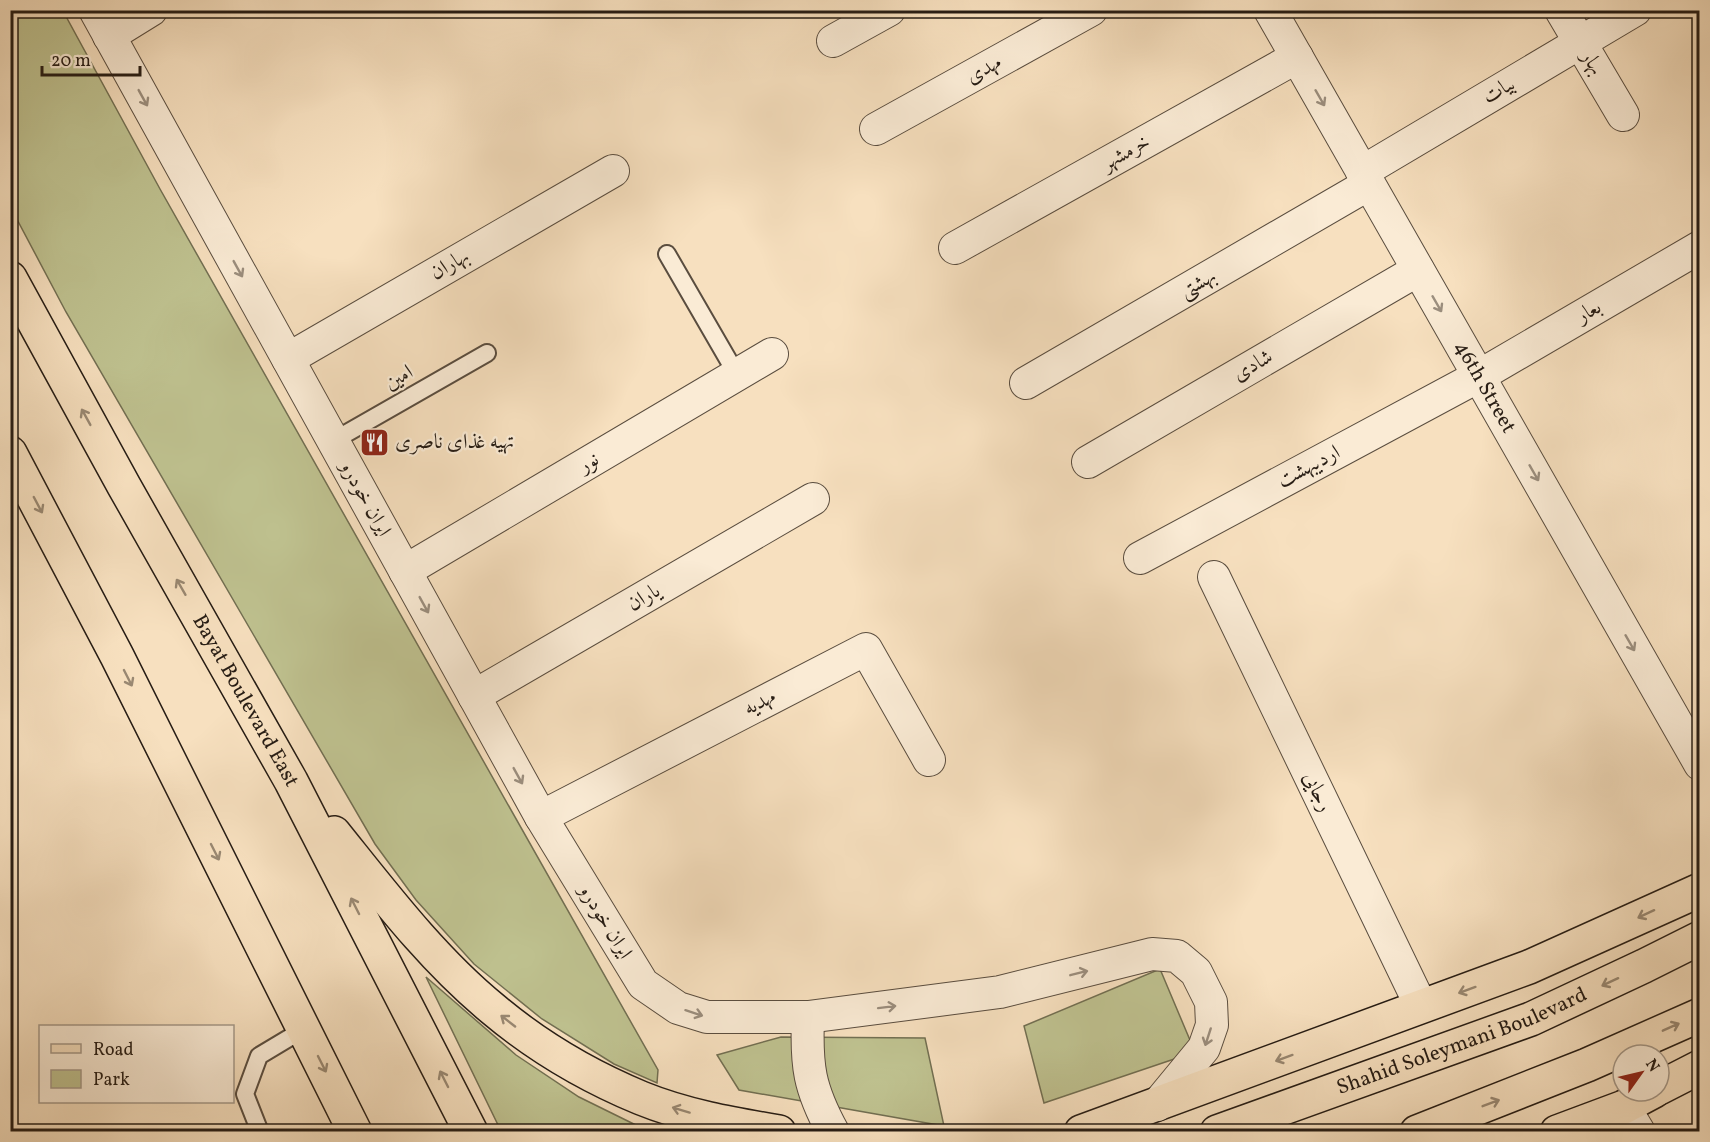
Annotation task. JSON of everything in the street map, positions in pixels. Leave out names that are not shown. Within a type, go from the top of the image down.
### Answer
[{"type":"main road","name":"Bayat Boulevard East","points":[[10,278],[124,486],[291,781],[471,1131]]},
{"type":"main road","points":[[10,453],[117,656],[355,1131]]},
{"type":"main road","points":[[291,781],[403,918],[454,973],[492,1009],[532,1040],[582,1070],[642,1098],[714,1120],[779,1131]]},
{"type":"main road","points":[[1081,1131],[1529,967],[1700,890]]},
{"type":"main road","name":"Shahid Soleymani Boulevard","points":[[1217,1131],[1531,1018],[1700,938]]},
{"type":"main road","points":[[1417,1131],[1587,1065],[1700,1015]]},
{"type":"main road","points":[[1671,1082],[1700,1067]]},
{"type":"main road","points":[[1557,1131],[1631,1119],[1644,1103]]},
{"type":"street","points":[[102,23],[151,10]]},
{"type":"street","points":[[833,41],[889,10]]},
{"type":"street","name":"مهدی","points":[[876,129],[1091,10]]},
{"type":"street","name":"46th Street","points":[[1270,10],[1700,764]]},
{"type":"street","name":"بهار","points":[[1561,10],[1623,115]]},
{"type":"street","name":"بیات","points":[[1366,178],[1635,10]]},
{"type":"street","name":"ایران خودرو","points":[[102,23],[541,817],[643,984],[678,1008],[708,1017],[808,1017]]},
{"type":"street","name":"خرمشهر","points":[[955,248],[1297,57]]},
{"type":"street","name":"بهاران","points":[[288,359],[613,171]]},
{"type":"street","name":"بهشتی","points":[[1026,383],[1366,178]]},
{"type":"street","name":"بعار","points":[[1479,376],[1696,256]]},
{"type":"street","name":"شادی","points":[[1088,462],[1418,270]]},
{"type":"street","name":"نور","points":[[405,571],[772,354]]},
{"type":"street","name":"اردیبهشت","points":[[1140,558],[1479,376]]},
{"type":"street","name":"یاران","points":[[474,696],[813,499]]},
{"type":"street","name":"رجایی","points":[[1214,577],[1421,1006]]},
{"type":"street","name":"مهدیه","points":[[541,817],[866,649],[929,760]]},
{"type":"street","points":[[833,1131],[821,1110],[810,1080],[807,1057],[808,1017],[1000,992],[1152,954],[1177,956],[1196,972],[1211,1002],[1212,1026],[1204,1048],[1157,1105]]},
{"type":"lane","points":[[667,254],[737,375]]},
{"type":"lane","name":"امین","points":[[333,441],[487,353]]},
{"type":"lane","points":[[260,1131],[245,1094],[260,1056],[304,1029]]},
{"type":"green space","points":[[10,11],[63,11],[160,189],[658,1070],[657,1083],[614,1064],[542,1019],[474,964],[416,900],[375,844],[66,312],[11,208]]},
{"type":"green space","points":[[1160,969],[1195,1052],[1044,1103],[1024,1026]]},
{"type":"green space","points":[[426,977],[516,1055],[579,1097],[648,1131],[501,1131]]},
{"type":"green space","points":[[781,1037],[925,1038],[944,1126],[739,1090],[717,1055]]},
{"type":"place","name":"تهیه غذای ناصری","points":[[374,442]]}]
